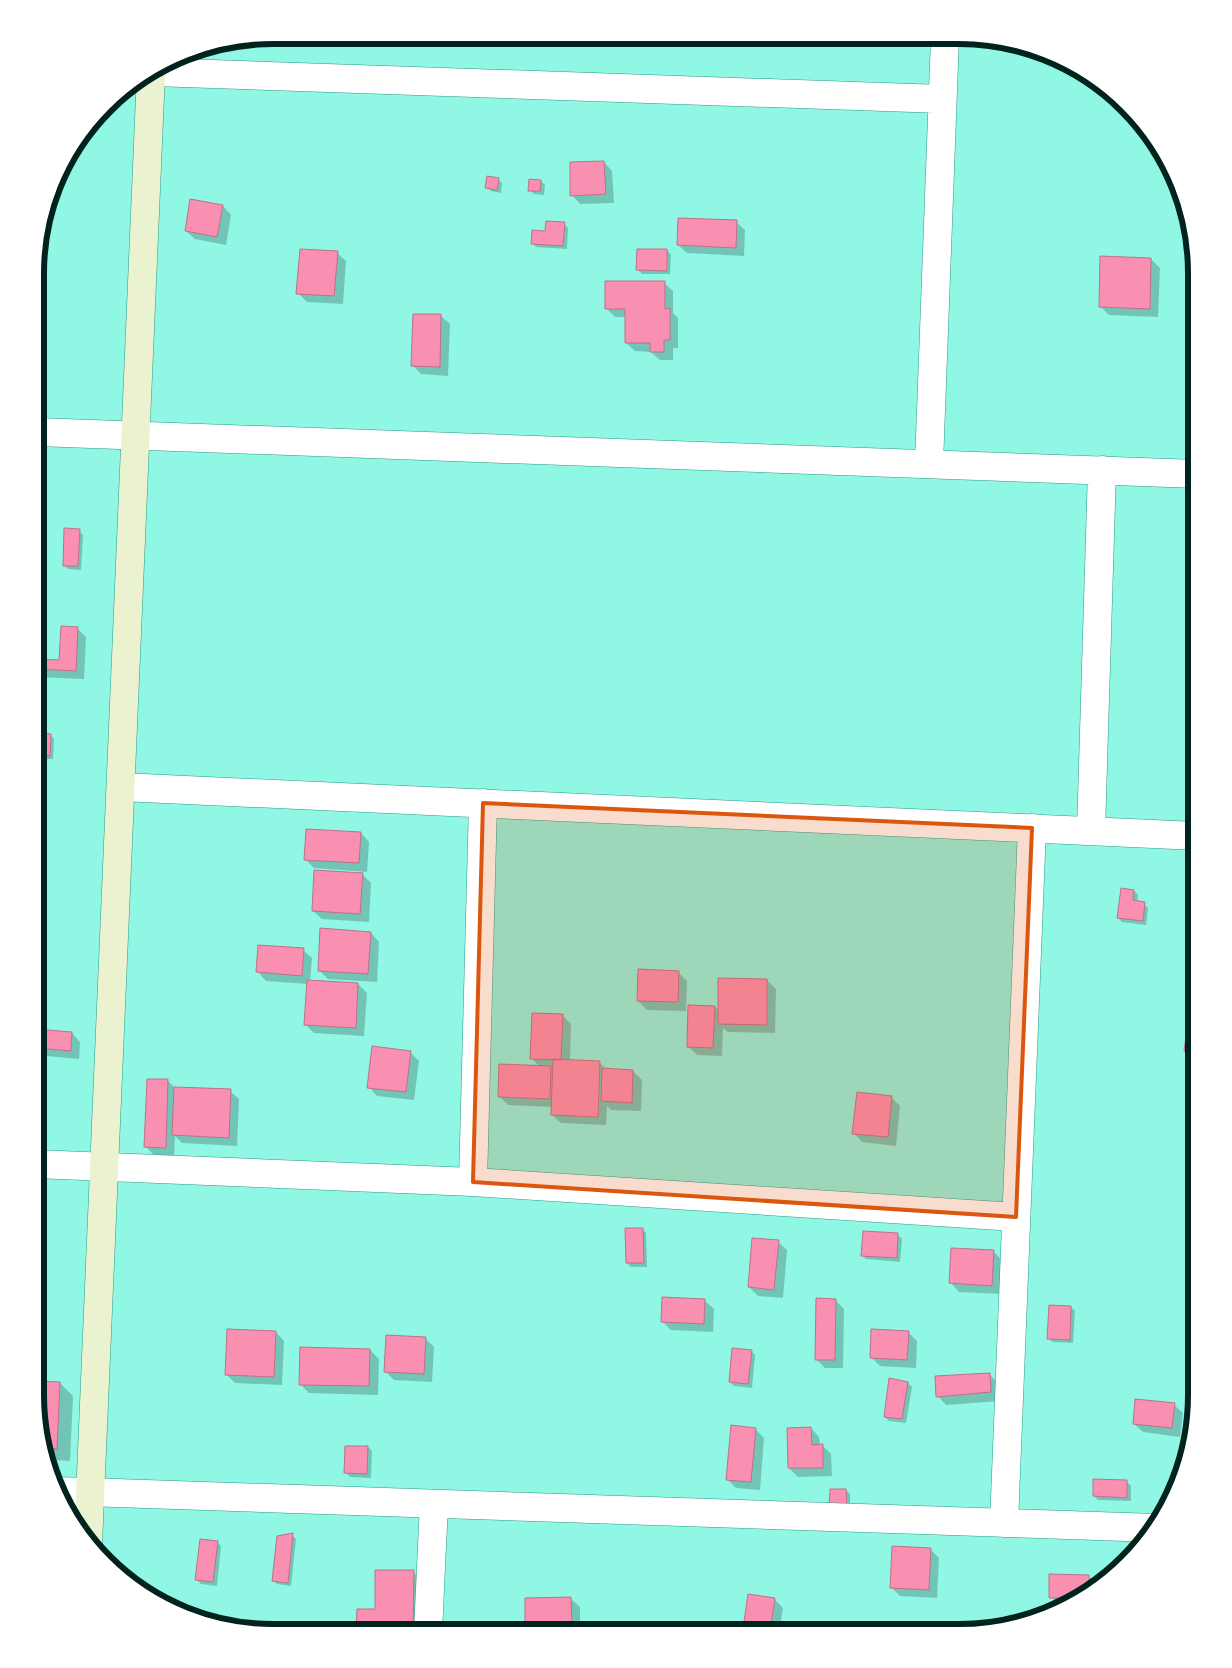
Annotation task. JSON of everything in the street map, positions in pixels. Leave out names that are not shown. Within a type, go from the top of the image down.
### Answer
[{"type":"street","points":[[929,464],[945,44]]},
{"type":"street","points":[[159,73],[942,99]]},
{"type":"street","points":[[88,1532],[153,77]]},
{"type":"street","points":[[44,432],[1188,474]]},
{"type":"street","points":[[1091,831],[1102,470]]},
{"type":"street","points":[[120,787],[1188,836]]},
{"type":"street","points":[[473,1182],[483,804]]},
{"type":"street","points":[[1004,1523],[1032,828]]},
{"type":"street","points":[[44,1164],[473,1182],[1016,1217]]},
{"type":"street","points":[[65,1492],[1004,1523],[1144,1532]]},
{"type":"street","points":[[428,1624],[434,1504]]},
{"type":"highlighted area","points":[[483,803],[1032,828],[1016,1217],[473,1182]]},
{"type":"building","points":[[604,161],[606,194],[570,196],[570,162]]},
{"type":"building","points":[[487,176],[499,178],[497,190],[485,188]]},
{"type":"building","points":[[529,179],[541,180],[540,191],[528,191]]},
{"type":"building","points":[[190,199],[223,205],[217,237],[185,231]]},
{"type":"building","points":[[678,218],[737,220],[736,248],[677,245]]},
{"type":"building","points":[[546,221],[565,222],[563,246],[531,244],[532,230],[545,231]]},
{"type":"building","points":[[300,249],[338,251],[334,296],[296,294]]},
{"type":"building","points":[[637,249],[667,249],[667,271],[636,270]]},
{"type":"building","points":[[1100,256],[1151,258],[1150,309],[1099,307]]},
{"type":"building","points":[[605,281],[665,281],[665,309],[670,308],[670,340],[664,340],[664,352],[650,352],[650,343],[625,343],[625,309],[605,309]]},
{"type":"building","points":[[413,314],[441,314],[440,367],[411,366]]},
{"type":"building","points":[[64,528],[80,529],[78,566],[63,566]]},
{"type":"building","points":[[61,626],[78,627],[76,671],[44,669],[44,659],[59,660]]},
{"type":"building","points":[[44,734],[51,734],[50,756],[44,756]]},
{"type":"building","points":[[306,829],[361,832],[359,863],[304,860]]},
{"type":"building","points":[[314,870],[363,873],[360,914],[312,911]]},
{"type":"building","points":[[1121,888],[1134,890],[1133,900],[1145,902],[1143,921],[1117,918]]},
{"type":"building","points":[[320,928],[371,932],[368,974],[318,971]]},
{"type":"building","points":[[258,945],[304,948],[302,976],[256,972]]},
{"type":"building","points":[[638,969],[679,971],[678,1002],[637,1001]]},
{"type":"building","points":[[718,978],[767,979],[767,1025],[718,1024]]},
{"type":"building","points":[[307,980],[358,983],[356,1028],[304,1025]]},
{"type":"building","points":[[688,1005],[715,1006],[713,1048],[687,1047]]},
{"type":"building","points":[[532,1013],[563,1014],[561,1060],[530,1059]]},
{"type":"building","points":[[1188,1022],[1188,1052],[1184,1051]]},
{"type":"building","points":[[44,1030],[72,1032],[71,1051],[44,1049]]},
{"type":"building","points":[[372,1046],[411,1051],[406,1092],[367,1088]]},
{"type":"building","points":[[553,1059],[600,1061],[598,1117],[551,1115]]},
{"type":"building","points":[[499,1064],[551,1066],[550,1099],[498,1097]]},
{"type":"building","points":[[602,1068],[633,1070],[632,1103],[601,1101]]},
{"type":"building","points":[[147,1079],[168,1079],[166,1148],[144,1147]]},
{"type":"building","points":[[174,1087],[231,1089],[229,1138],[172,1135]]},
{"type":"building","points":[[857,1092],[892,1096],[888,1137],[852,1134]]},
{"type":"building","points":[[625,1228],[643,1228],[644,1263],[626,1263]]},
{"type":"building","points":[[863,1231],[898,1233],[897,1258],[861,1256]]},
{"type":"building","points":[[752,1238],[779,1240],[774,1290],[748,1287]]},
{"type":"building","points":[[951,1248],[994,1250],[992,1286],[949,1283]]},
{"type":"building","points":[[662,1297],[705,1299],[704,1324],[661,1322]]},
{"type":"building","points":[[816,1298],[836,1299],[835,1360],[815,1360]]},
{"type":"building","points":[[1049,1305],[1071,1306],[1070,1340],[1047,1339]]},
{"type":"building","points":[[227,1329],[276,1331],[274,1377],[225,1375]]},
{"type":"building","points":[[871,1329],[909,1331],[907,1360],[870,1358]]},
{"type":"building","points":[[386,1335],[426,1337],[424,1374],[384,1372]]},
{"type":"building","points":[[300,1347],[370,1349],[369,1386],[299,1385]]},
{"type":"building","points":[[732,1348],[752,1350],[748,1384],[729,1382]]},
{"type":"building","points":[[990,1373],[991,1392],[936,1397],[935,1376]]},
{"type":"building","points":[[889,1378],[908,1382],[902,1419],[884,1417]]},
{"type":"building","points":[[44,1381],[60,1382],[57,1449],[50,1448],[48,1440],[44,1410]]},
{"type":"building","points":[[1135,1399],[1175,1403],[1172,1428],[1133,1424]]},
{"type":"building","points":[[731,1425],[756,1428],[751,1482],[726,1480]]},
{"type":"building","points":[[811,1427],[812,1445],[823,1444],[823,1468],[788,1468],[787,1428]]},
{"type":"building","points":[[345,1446],[368,1446],[367,1474],[344,1473]]},
{"type":"building","points":[[1093,1479],[1127,1480],[1127,1498],[1093,1496]]},
{"type":"building","points":[[830,1489],[846,1489],[847,1506],[829,1506]]},
{"type":"building","points":[[293,1533],[288,1583],[272,1581],[277,1536]]},
{"type":"building","points":[[200,1539],[218,1541],[213,1582],[195,1580]]},
{"type":"building","points":[[892,1546],[931,1548],[929,1590],[890,1588]]},
{"type":"building","points":[[375,1570],[414,1570],[413,1624],[356,1624],[357,1609],[375,1609]]},
{"type":"building","points":[[1049,1574],[1089,1575],[1089,1584],[1074,1594],[1060,1601],[1060,1598],[1049,1598]]},
{"type":"building","points":[[748,1594],[775,1598],[771,1624],[744,1624]]},
{"type":"building","points":[[571,1597],[572,1624],[525,1624],[525,1598]]}]
